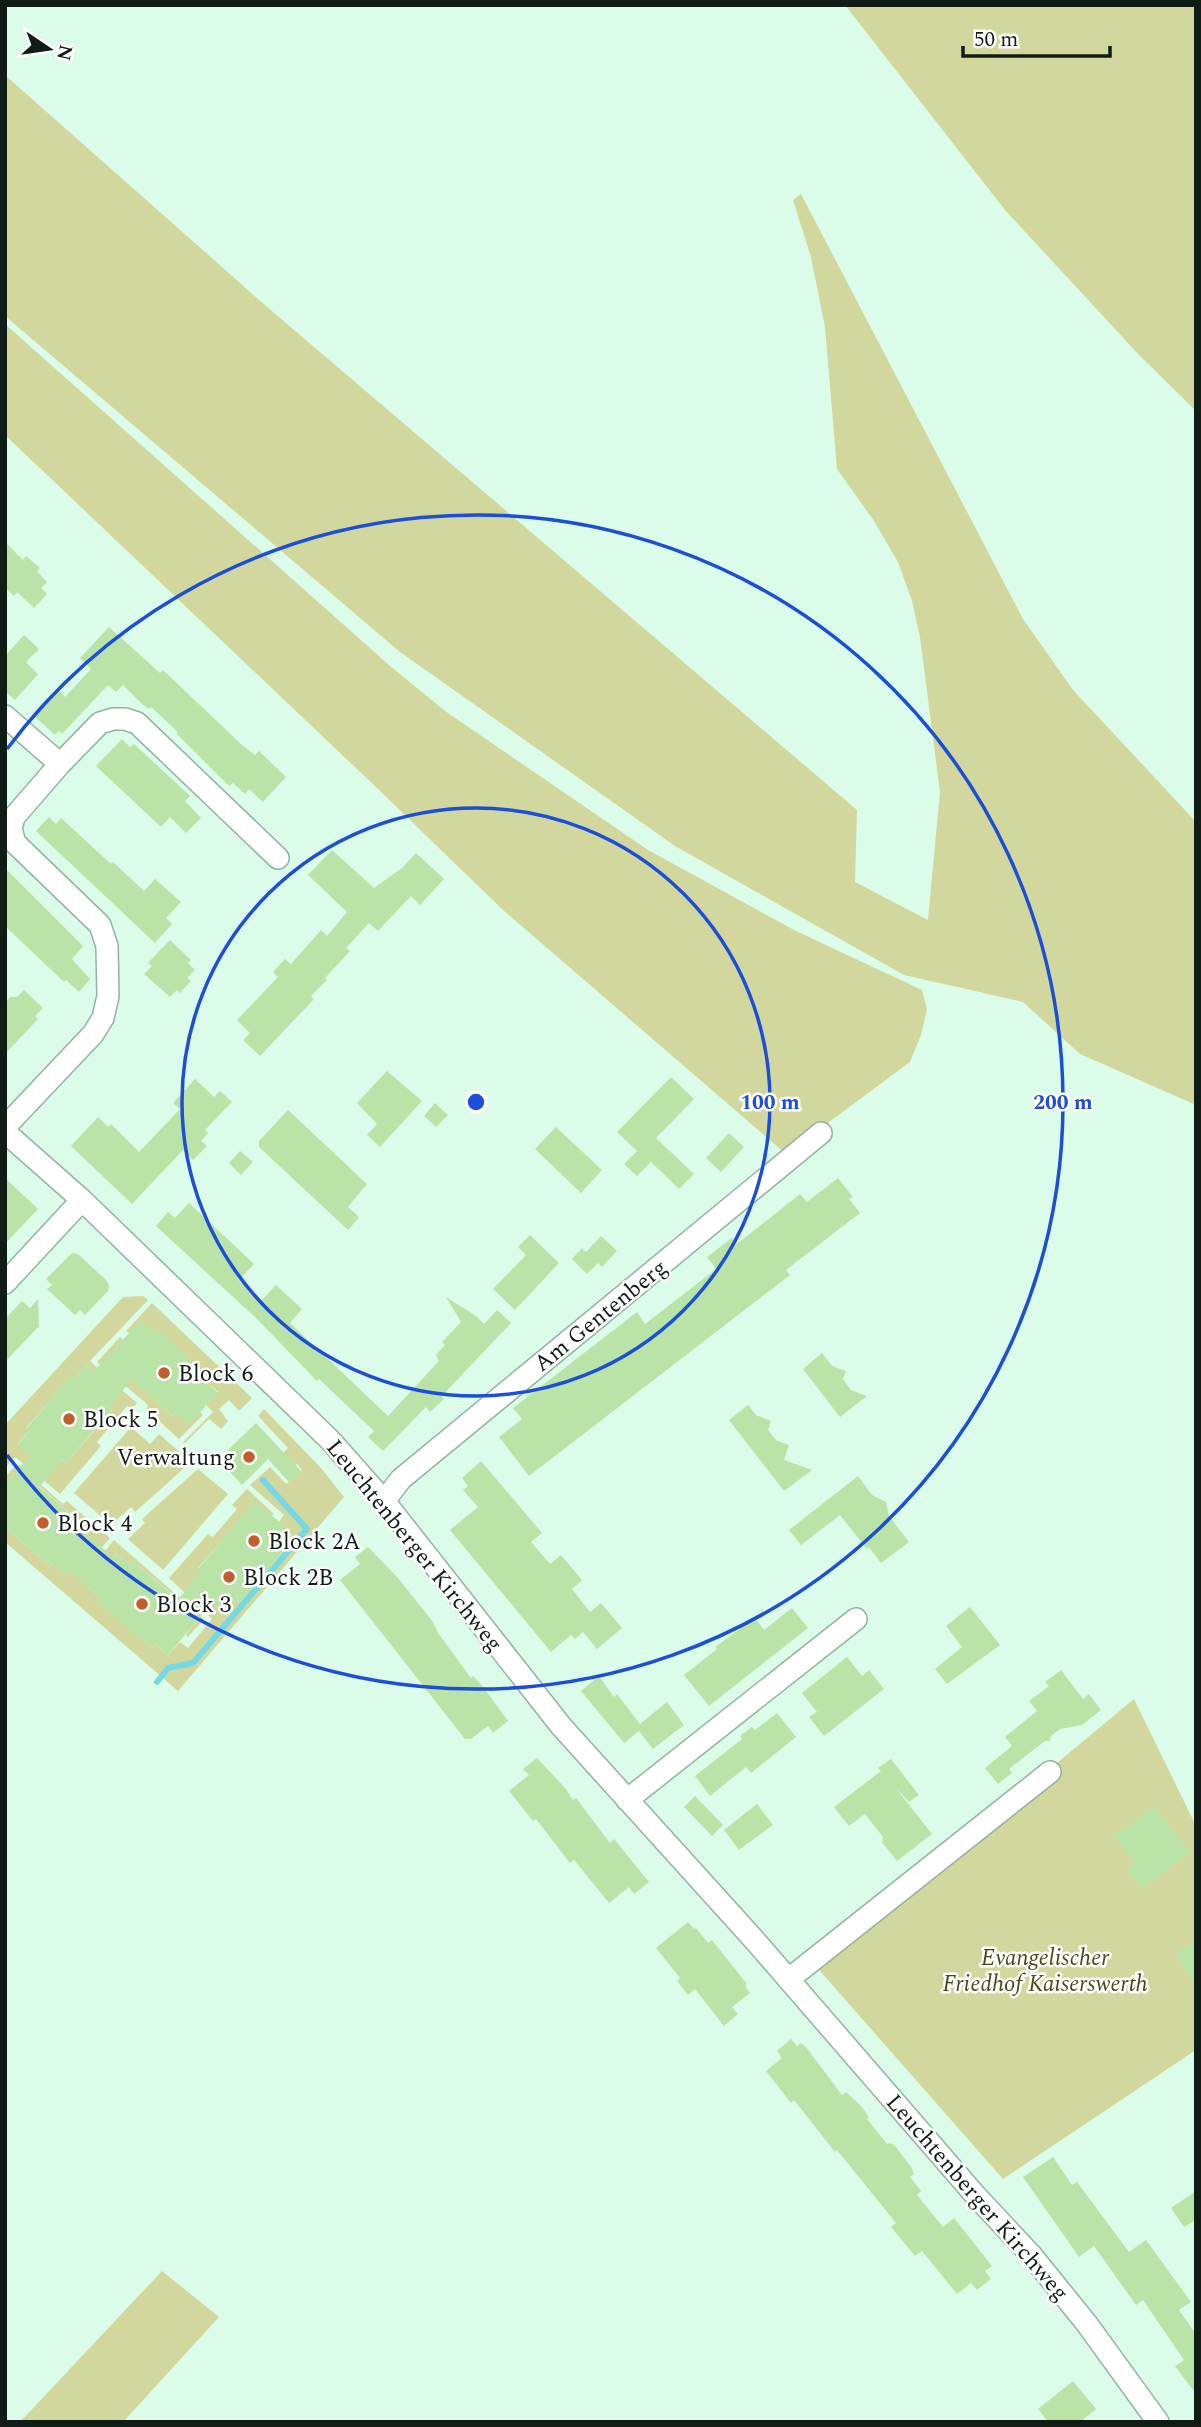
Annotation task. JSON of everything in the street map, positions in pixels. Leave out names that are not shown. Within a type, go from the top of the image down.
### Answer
[{"type":"street","points":[[5,716],[60,764]]},
{"type":"street","points":[[5,1129],[93,1034],[103,1018],[108,996],[107,946],[100,925],[15,844],[10,815],[100,723],[125,719],[137,723],[278,858]]},
{"type":"street","name":"Leuchtenberger Kirchweg","points":[[5,1129],[321,1430],[384,1501],[561,1726],[789,1979],[976,2196],[1032,2256],[1087,2324],[1158,2422]]},
{"type":"street","name":"Am Gentenberg","points":[[384,1501],[401,1479],[821,1133]]},
{"type":"street","points":[[5,1283],[82,1200]]},
{"type":"street","points":[[627,1800],[856,1619]]},
{"type":"street","points":[[789,1979],[1050,1772]]},
{"type":"green space","points":[[845,5],[1196,5],[1196,411],[1139,355],[1005,210]]},
{"type":"green space","points":[[5,75],[266,306],[857,810],[855,882],[928,920],[940,792],[920,637],[912,601],[898,562],[874,521],[837,469],[825,327],[811,257],[793,200],[801,194],[1023,619],[1073,690],[1196,822],[1196,1105],[1080,1054],[1023,1002],[904,975],[675,846],[400,652],[5,316]]},
{"type":"green space","points":[[5,324],[389,665],[445,711],[648,850],[796,931],[922,990],[927,1009],[921,1035],[910,1062],[786,1154],[503,910],[5,435]]},
{"type":"green space","points":[[143,1296],[148,1300],[90,1361],[103,1373],[100,1376],[87,1365],[75,1378],[72,1376],[26,1428],[29,1431],[18,1444],[32,1457],[25,1465],[15,1457],[5,1468],[5,1425],[123,1297]]},
{"type":"green space","points":[[152,1303],[252,1398],[239,1411],[229,1400],[219,1409],[228,1421],[221,1429],[209,1419],[185,1443],[183,1442],[213,1412],[206,1405],[218,1392],[205,1381],[208,1377],[154,1332],[126,1331]]},
{"type":"green space","points":[[120,1337],[123,1340],[121,1368],[172,1416],[175,1413],[200,1412],[203,1415],[179,1439],[146,1409],[148,1405],[97,1362]]},
{"type":"green space","points":[[109,1379],[137,1403],[132,1409],[127,1406],[97,1442],[101,1446],[60,1494],[31,1470],[62,1460],[66,1463],[112,1410],[109,1407]]},
{"type":"green space","points":[[264,1409],[321,1468],[344,1497],[178,1691],[5,1542],[5,1527],[50,1566],[53,1563],[66,1574],[78,1561],[99,1574],[88,1587],[101,1598],[99,1602],[152,1647],[155,1644],[168,1655],[180,1642],[188,1648],[212,1619],[204,1611],[211,1602],[224,1613],[235,1600],[239,1603],[284,1550],[281,1547],[292,1534],[279,1522],[284,1515],[250,1485],[270,1467],[286,1484],[302,1470],[297,1464],[284,1476],[273,1463],[288,1448],[258,1416]]},
{"type":"green space","points":[[131,1427],[150,1444],[159,1434],[191,1462],[135,1512],[131,1507],[111,1525],[74,1493]]},
{"type":"green space","points":[[17,1464],[63,1504],[67,1501],[110,1538],[90,1561],[82,1530],[85,1526],[32,1480],[16,1472],[5,1484],[5,1477]]},
{"type":"green space","points":[[198,1469],[228,1494],[163,1570],[128,1539],[145,1523],[142,1519]]},
{"type":"green space","points":[[247,1489],[274,1514],[225,1537],[198,1568],[202,1572],[197,1604],[169,1578],[208,1534],[213,1537],[237,1509],[232,1505]]},
{"type":"green space","points":[[114,1540],[204,1619],[188,1637],[186,1635],[196,1622],[183,1610],[186,1606],[133,1561],[130,1565],[116,1553],[105,1567],[97,1561]]},
{"type":"green space","name":"Evangelischer Friedhof Kaiserswerth","points":[[1134,1699],[1196,1826],[1196,2050],[1003,2179],[820,1971],[822,1958]]},
{"type":"green space","points":[[162,2271],[219,2317],[123,2422],[20,2422]]},
{"type":"building","points":[[5,542],[23,560],[26,556],[40,568],[37,571],[47,582],[41,588],[47,594],[34,608],[17,592],[14,596],[5,588]]},
{"type":"building","points":[[109,627],[160,673],[163,670],[242,745],[255,755],[259,751],[286,777],[263,802],[249,789],[245,794],[233,783],[229,786],[176,733],[178,732],[151,707],[149,709],[143,705],[123,685],[116,692],[108,685],[62,734],[59,731],[55,735],[32,714],[60,691],[65,697],[91,669],[80,658]]},
{"type":"building","points":[[24,635],[39,649],[26,662],[38,674],[15,700],[5,691],[5,656]]},
{"type":"building","points":[[122,739],[130,747],[134,744],[190,796],[185,801],[201,818],[186,833],[170,817],[161,827],[96,766]]},
{"type":"building","points":[[49,817],[56,824],[61,818],[144,891],[155,879],[181,902],[166,918],[172,924],[155,943],[36,831]]},
{"type":"building","points":[[332,850],[374,888],[402,868],[416,853],[444,879],[420,905],[411,896],[378,931],[369,923],[346,948],[350,951],[325,978],[327,980],[311,996],[314,999],[260,1056],[243,1040],[250,1033],[237,1020],[278,977],[273,972],[285,959],[291,964],[321,930],[327,936],[347,912],[308,875]]},
{"type":"building","points":[[5,868],[83,946],[72,959],[90,979],[79,992],[66,980],[64,982],[5,926]]},
{"type":"building","points":[[170,940],[191,960],[188,963],[195,970],[187,978],[191,981],[180,993],[177,990],[170,997],[144,974],[152,966],[148,963]]},
{"type":"building","points":[[24,990],[43,1008],[35,1016],[38,1019],[5,1054],[5,1003],[10,997],[17,997]]},
{"type":"building","points":[[387,1071],[422,1101],[380,1147],[367,1135],[377,1124],[357,1103]]},
{"type":"building","points":[[671,1077],[694,1099],[656,1138],[694,1174],[679,1189],[651,1162],[637,1176],[624,1164],[637,1151],[617,1132]]},
{"type":"building","points":[[195,1079],[214,1097],[220,1091],[232,1102],[205,1130],[208,1133],[201,1141],[207,1146],[193,1160],[183,1150],[132,1204],[71,1146],[98,1117],[108,1127],[111,1124],[139,1152],[180,1109],[173,1103]]},
{"type":"building","points":[[435,1103],[448,1115],[436,1127],[424,1116]]},
{"type":"building","points":[[288,1110],[367,1184],[348,1207],[359,1217],[348,1230],[259,1147],[259,1141]]},
{"type":"building","points":[[556,1127],[602,1170],[581,1193],[535,1149]]},
{"type":"building","points":[[729,1133],[744,1147],[721,1172],[706,1158]]},
{"type":"building","points":[[240,1151],[253,1162],[241,1175],[229,1163]]},
{"type":"building","points":[[5,1178],[38,1209],[5,1244]]},
{"type":"building","points":[[838,1178],[853,1197],[849,1199],[860,1213],[786,1270],[790,1275],[529,1476],[499,1437],[522,1419],[513,1408],[637,1312],[645,1324],[693,1287],[716,1269],[707,1257],[732,1238],[737,1244],[800,1194],[807,1202]]},
{"type":"building","points":[[189,1203],[254,1264],[239,1280],[261,1301],[276,1285],[302,1309],[290,1323],[388,1416],[439,1361],[436,1355],[445,1345],[442,1342],[461,1322],[446,1297],[484,1324],[497,1310],[511,1323],[441,1397],[444,1399],[430,1412],[426,1407],[383,1451],[368,1437],[374,1431],[319,1379],[317,1381],[257,1319],[156,1226],[168,1212],[175,1218]]},
{"type":"building","points":[[530,1235],[559,1263],[515,1310],[493,1289],[526,1255],[518,1247]]},
{"type":"building","points":[[601,1236],[617,1251],[602,1267],[598,1263],[587,1274],[572,1259],[582,1248],[586,1252]]},
{"type":"building","points":[[74,1253],[107,1281],[109,1286],[108,1291],[85,1315],[80,1310],[75,1315],[47,1289],[52,1285],[46,1279]]},
{"type":"building","points":[[38,1299],[39,1326],[5,1362],[5,1319],[22,1301],[30,1308]]},
{"type":"building","points":[[141,1320],[154,1332],[157,1329],[208,1377],[205,1381],[218,1393],[188,1425],[175,1413],[172,1416],[132,1379],[109,1407],[112,1410],[66,1463],[63,1460],[39,1487],[85,1526],[82,1530],[113,1557],[116,1553],[130,1565],[133,1561],[178,1600],[201,1571],[198,1569],[255,1501],[292,1533],[281,1547],[284,1550],[239,1603],[235,1600],[224,1614],[212,1603],[168,1655],[155,1644],[152,1647],[138,1636],[98,1602],[101,1598],[69,1571],[66,1575],[52,1563],[50,1566],[5,1527],[5,1484],[30,1455],[18,1445],[29,1431],[26,1429],[72,1375],[75,1378],[87,1365],[94,1371]]},
{"type":"building","points":[[822,1353],[832,1366],[846,1371],[843,1379],[851,1390],[867,1396],[840,1417],[803,1369]]},
{"type":"building","points":[[748,1405],[756,1415],[771,1421],[768,1430],[776,1440],[789,1445],[784,1460],[812,1470],[784,1491],[729,1420]]},
{"type":"building","name":"Verwaltung","points":[[256,1423],[301,1471],[289,1482],[268,1459],[242,1485],[230,1472],[236,1466],[224,1454]]},
{"type":"building","points":[[481,1461],[542,1533],[531,1542],[550,1564],[561,1555],[582,1580],[572,1589],[590,1612],[601,1603],[622,1628],[597,1649],[583,1632],[575,1639],[571,1635],[551,1652],[450,1530],[478,1507],[463,1490],[468,1486],[462,1478]]},
{"type":"building","points":[[858,1476],[872,1495],[886,1502],[889,1516],[909,1542],[881,1563],[840,1515],[801,1545],[789,1530]]},
{"type":"building","points":[[368,1547],[398,1578],[433,1622],[471,1678],[473,1676],[484,1688],[508,1721],[493,1733],[488,1726],[471,1739],[465,1739],[340,1580],[360,1564],[355,1557]]},
{"type":"building","points":[[970,1607],[1000,1645],[947,1684],[935,1669],[962,1647],[946,1626]]},
{"type":"building","points":[[792,1608],[808,1628],[709,1706],[684,1675],[717,1649],[715,1647],[755,1618],[764,1630]]},
{"type":"building","points":[[847,1657],[862,1676],[869,1670],[884,1689],[824,1736],[809,1717],[817,1712],[802,1693]]},
{"type":"building","points":[[1061,1670],[1083,1699],[1089,1694],[1101,1710],[1082,1725],[1060,1729],[1051,1736],[1050,1741],[1045,1741],[1009,1769],[1012,1773],[998,1784],[985,1768],[1012,1746],[1005,1737],[1037,1711],[1029,1701],[1049,1686],[1045,1682]]},
{"type":"building","points":[[599,1676],[614,1697],[617,1694],[640,1724],[667,1702],[684,1725],[653,1749],[639,1731],[624,1743],[581,1691]]},
{"type":"building","points":[[777,1713],[796,1737],[751,1773],[746,1767],[710,1796],[695,1776],[742,1739],[740,1736],[752,1727],[755,1730]]},
{"type":"building","points":[[537,1758],[573,1800],[576,1798],[610,1843],[614,1839],[649,1882],[634,1894],[629,1887],[609,1903],[574,1860],[570,1863],[536,1819],[533,1821],[509,1791],[529,1775],[523,1769]]},
{"type":"building","points":[[891,1759],[919,1795],[909,1802],[895,1787],[932,1834],[897,1861],[865,1814],[849,1826],[834,1807],[881,1771],[878,1768]]},
{"type":"building","points":[[695,1796],[723,1825],[712,1836],[684,1807]]},
{"type":"building","points":[[757,1804],[773,1825],[739,1850],[724,1830]]},
{"type":"building","points":[[1154,1806],[1190,1853],[1142,1889],[1127,1868],[1135,1863],[1114,1836]]},
{"type":"building","points":[[688,1922],[708,1943],[712,1940],[747,1984],[745,1986],[750,1993],[732,2007],[738,2014],[724,2026],[695,1989],[688,1995],[677,1981],[680,1978],[656,1948]]},
{"type":"building","points":[[1196,1940],[1196,1986],[1175,1954]]},
{"type":"building","points":[[791,2039],[797,2046],[801,2043],[806,2047],[842,2095],[846,2092],[861,2106],[869,2117],[867,2119],[887,2144],[895,2146],[912,2168],[914,2174],[910,2177],[921,2191],[917,2195],[943,2227],[954,2218],[992,2266],[985,2271],[991,2279],[977,2290],[971,2283],[957,2294],[922,2251],[915,2256],[891,2227],[896,2223],[837,2150],[835,2152],[794,2100],[791,2103],[766,2071],[782,2058],[777,2051]]},
{"type":"building","points":[[1053,2157],[1072,2185],[1077,2182],[1129,2252],[1146,2240],[1191,2302],[1179,2310],[1196,2334],[1196,2394],[1175,2366],[1184,2360],[1143,2300],[1136,2305],[1094,2246],[1079,2257],[1023,2177]]},
{"type":"building","points":[[1196,2191],[1196,2220],[1184,2227],[1171,2208]]},
{"type":"building","points":[[1073,2381],[1096,2409],[1080,2422],[1048,2422],[1038,2409]]},
{"type":"waterway","points":[[157,1682],[168,1668],[193,1663],[307,1529],[263,1480]]},
{"type":"place","name":"Block 6","points":[[164,1373]]},
{"type":"place","name":"Block 5","points":[[69,1419]]},
{"type":"place","name":"Verwaltung","points":[[249,1457]]},
{"type":"place","name":"Block 4","points":[[43,1523]]},
{"type":"place","name":"Block 2A","points":[[254,1541]]},
{"type":"place","name":"Block 2B","points":[[229,1577]]},
{"type":"place","name":"Block 3","points":[[142,1604]]}]
